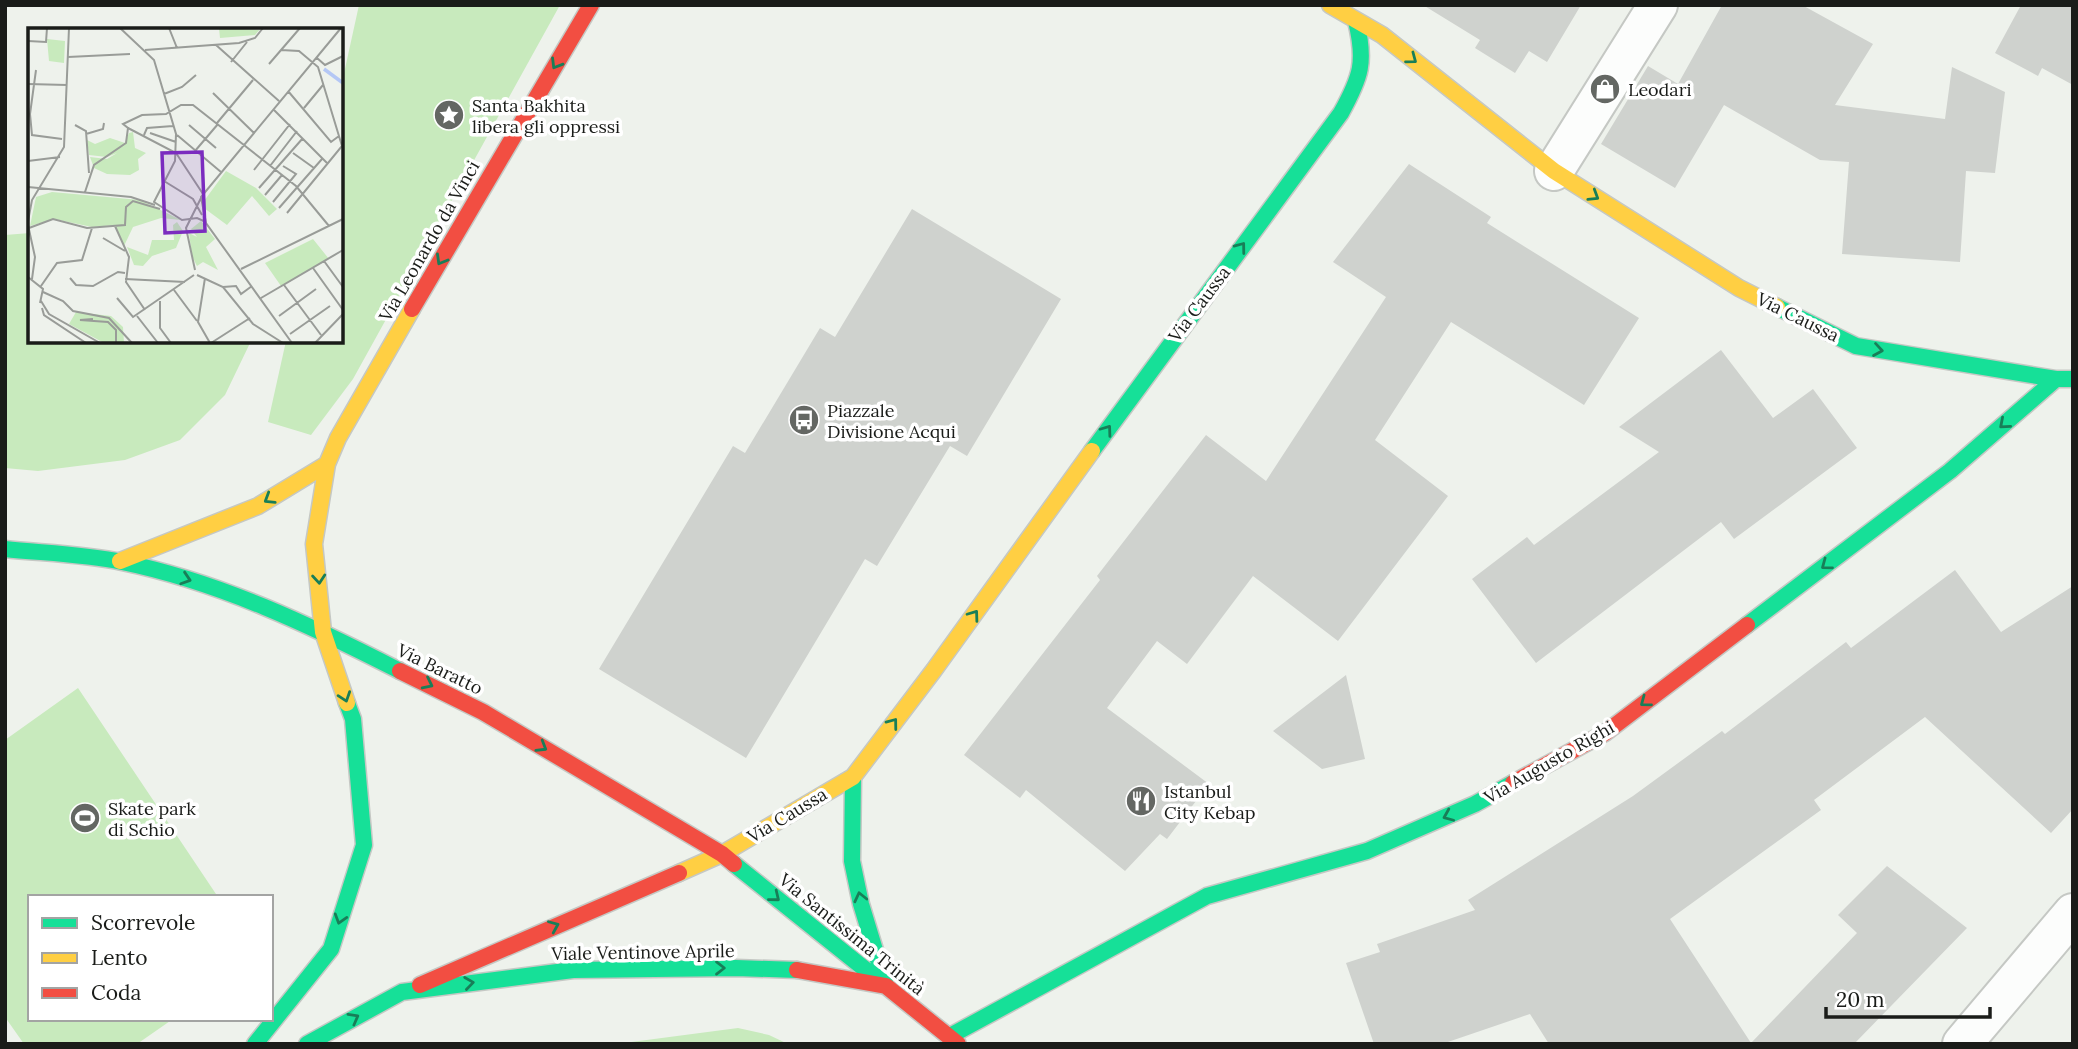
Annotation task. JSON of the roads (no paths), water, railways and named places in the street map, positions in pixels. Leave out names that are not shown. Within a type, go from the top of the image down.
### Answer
[{"type":"street","name":"Via Leonardo da Vinci","points":[[327,464],[338,438],[408,316],[591,5]]},
{"type":"street","points":[[1329,5],[1356,21]]},
{"type":"street","points":[[1554,171],[1658,5]]},
{"type":"street","name":"Via Caussa","points":[[1356,21],[1382,36],[1554,171],[1739,288],[1856,346],[2067,372]]},
{"type":"street","name":"Via Caussa","points":[[722,854],[853,777],[1342,113],[1359,83],[1364,53],[1356,21]]},
{"type":"street","name":"Via Augusto Righi","points":[[954,1040],[1207,896],[1367,851],[1475,804],[1605,733],[1950,471],[2067,372]]},
{"type":"street","name":"Via Baratto","points":[[120,561],[258,506],[327,464]]},
{"type":"street","points":[[273,1021],[331,949],[364,845],[353,719],[323,632],[314,544],[327,464]]},
{"type":"street","name":"Via Baratto","points":[[5,549],[120,561],[175,575],[323,632],[484,712],[722,854]]},
{"type":"street","name":"Via Caussa","points":[[853,777],[852,861],[861,904],[886,986]]},
{"type":"street","name":"Via Santissima Trinità","points":[[722,854],[954,1040]]},
{"type":"street","name":"Viale Ventinove Aprile","points":[[307,1044],[401,992],[722,854]]},
{"type":"street","points":[[1962,1044],[2073,913]]},
{"type":"street","name":"Viale Ventinove Aprile","points":[[401,992],[573,970],[736,968],[810,971],[886,986]]},
{"type":"street","points":[[254,1044],[273,1021]]},
{"type":"place","name":"Leodari","points":[[1605,89]]},
{"type":"place","name":"Santa Bakhita libera gli oppressi","points":[[449,115]]},
{"type":"place","name":"Piazzale Divisione Acqui","points":[[804,420]]},
{"type":"place","name":"Istanbul City Kebap","points":[[1141,801]]},
{"type":"place","name":"Skate park di Schio","points":[[85,818]]}]
